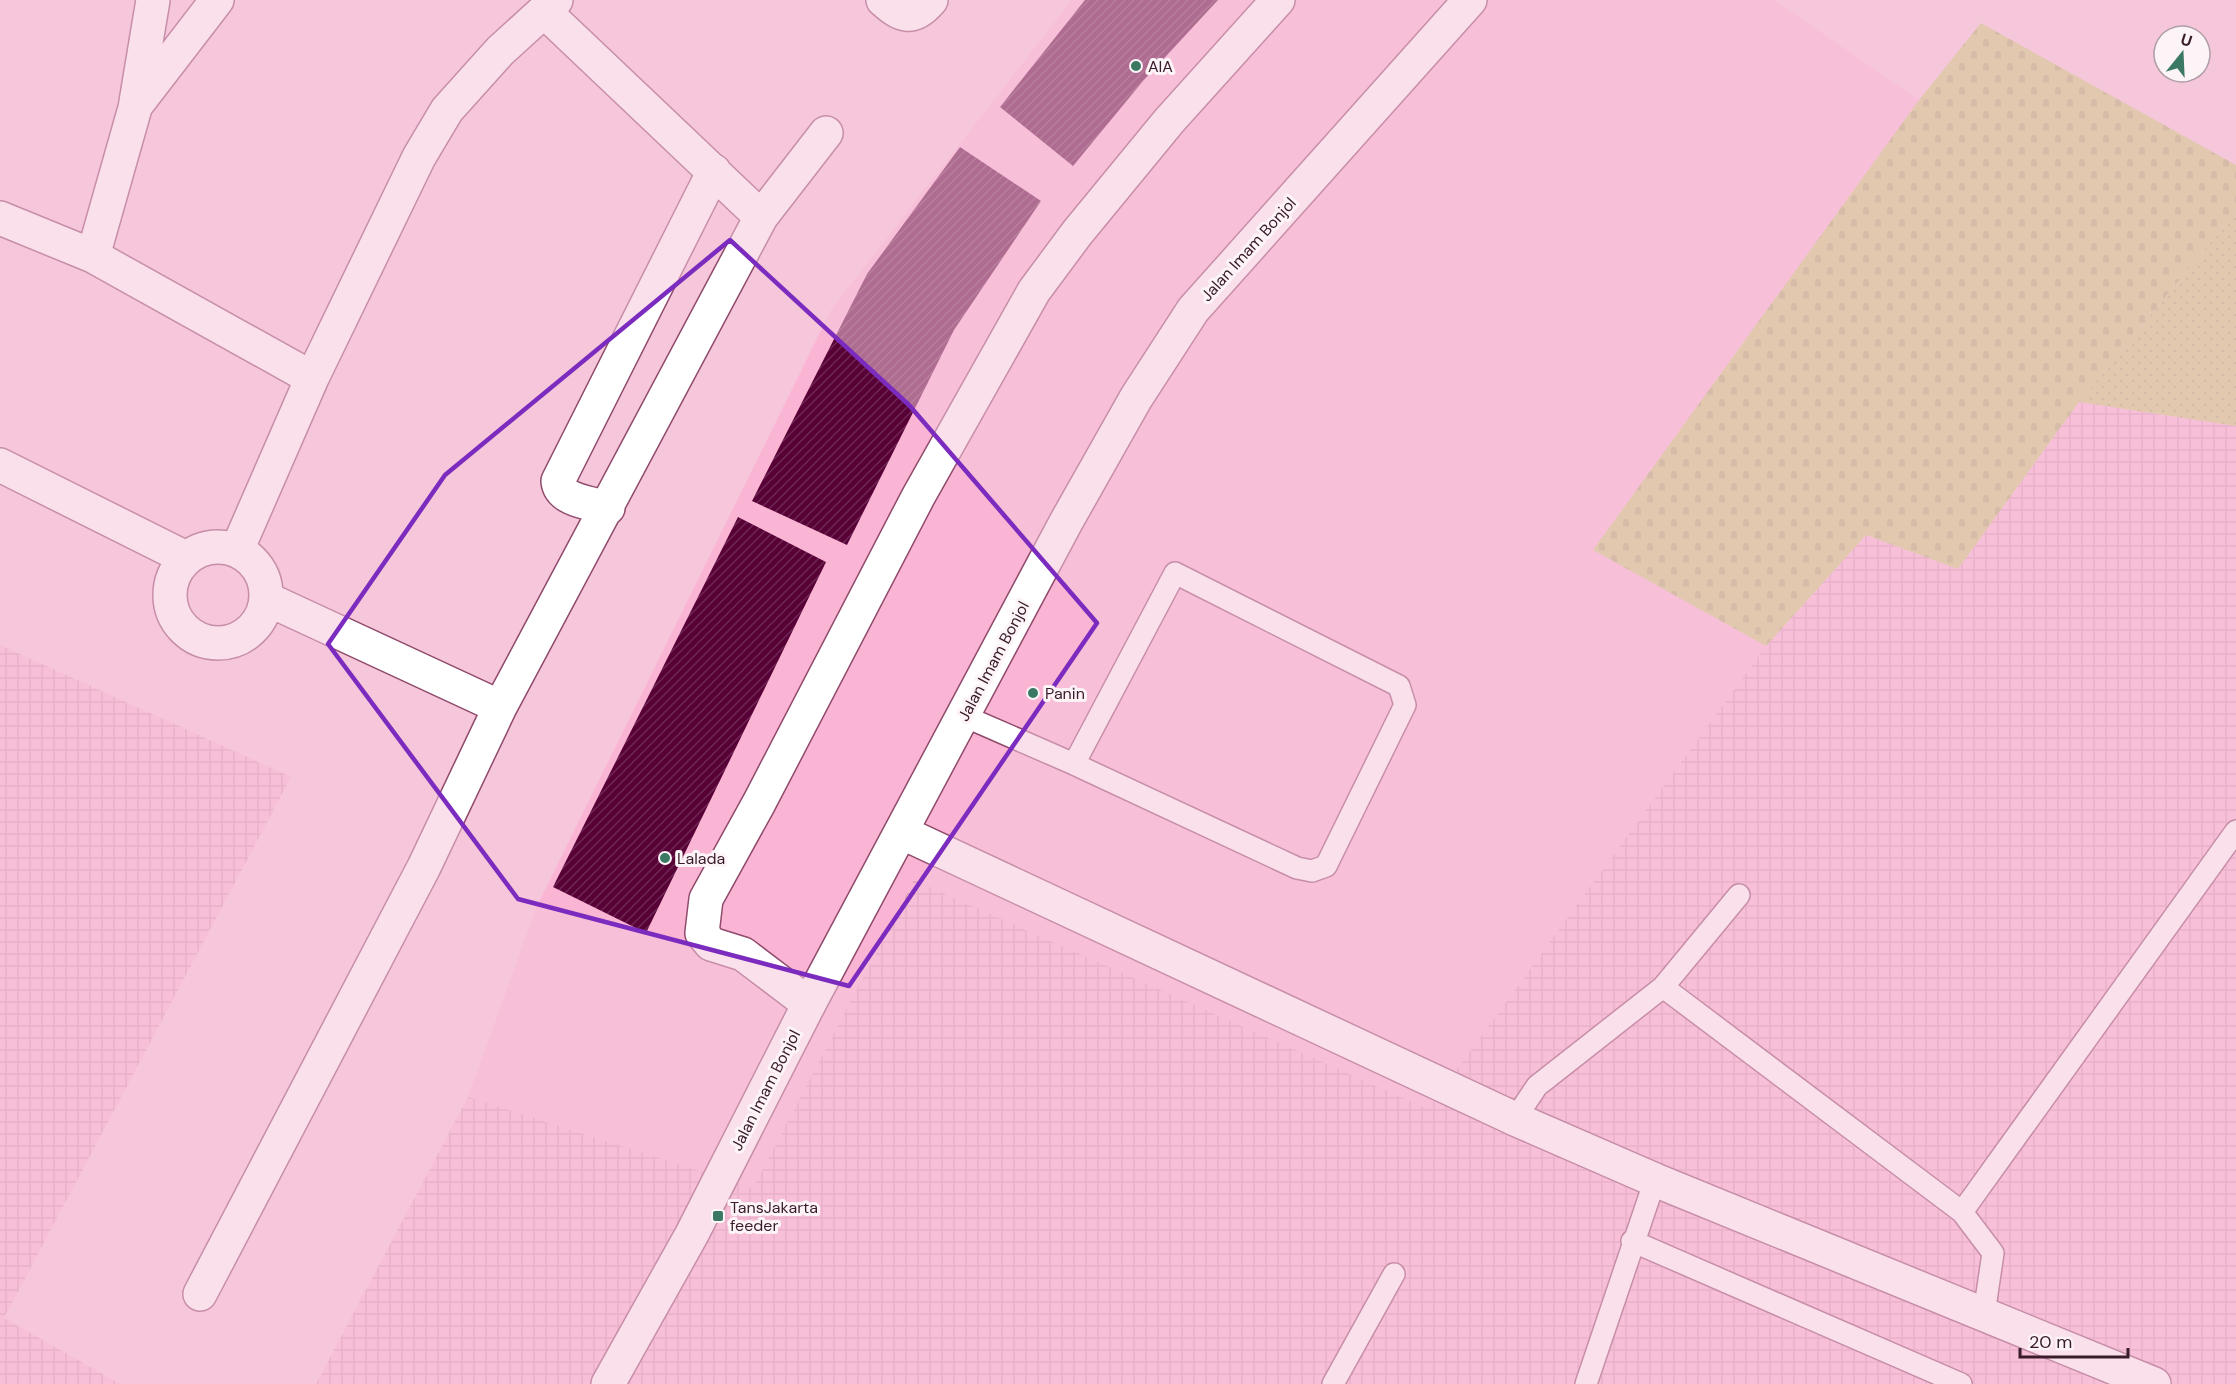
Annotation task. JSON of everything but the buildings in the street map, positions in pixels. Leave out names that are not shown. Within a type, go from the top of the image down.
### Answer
[{"type":"street","points":[[93,256],[135,108],[153,0]]},
{"type":"street","points":[[135,108],[217,0]]},
{"type":"street","points":[[883,0],[896,12],[910,15],[923,10],[931,0]]},
{"type":"street","points":[[809,1004],[743,954],[711,944],[702,933],[706,899],[764,793],[918,497],[1034,291],[1077,233],[1169,121],[1278,0]]},
{"type":"street","name":"Jalan Imam Bonjol","points":[[608,1384],[692,1234],[809,1004],[1078,501],[1136,398],[1193,310],[1470,0]]},
{"type":"street","points":[[237,550],[312,378],[419,157],[447,110],[500,51],[551,6],[761,217]]},
{"type":"street","points":[[200,1294],[424,867],[500,707],[761,217],[826,134]]},
{"type":"street","points":[[608,508],[566,496],[559,488],[558,481],[714,171]]},
{"type":"street","points":[[0,218],[93,256],[312,378]]},
{"type":"street","points":[[0,465],[186,558]]},
{"type":"street","points":[[210,547],[237,550],[254,562],[264,579],[267,598],[260,622],[243,638],[219,645],[196,640],[177,624],[168,601],[172,578],[186,558],[210,547]]},
{"type":"street","points":[[267,598],[500,707]]},
{"type":"street","points":[[901,832],[1515,1119],[1655,1180],[2154,1384]]},
{"type":"lane","points":[[964,716],[1074,764],[1297,868],[1312,871],[1326,866],[1405,705],[1404,696],[1399,686],[1175,573],[1074,764]]},
{"type":"lane","points":[[1962,1212],[2236,831]]},
{"type":"lane","points":[[1515,1119],[1537,1086],[1663,987],[1739,895]]},
{"type":"lane","points":[[1663,987],[1962,1212],[1993,1253],[1984,1314]]},
{"type":"lane","points":[[1586,1384],[1632,1241],[1655,1180]]},
{"type":"lane","points":[[1632,1241],[1961,1384]]},
{"type":"lane","points":[[1333,1384],[1394,1274]]},
{"type":"highlighted area","points":[[730,240],[909,405],[1097,623],[849,986],[518,899],[328,644],[445,475]]},
{"type":"shaded area","points":[[1072,0],[1774,0],[1919,100],[1593,550],[1766,646],[1428,1109],[914,880],[753,1188],[468,1097],[537,906],[831,310]]},
{"type":"shaded area","points":[[2079,402],[2236,426],[2236,1384],[316,1384],[468,1097],[753,1188],[914,880],[1428,1109],[1766,646],[1866,535],[1958,569]]},
{"type":"shaded area","points":[[0,645],[291,777],[4,1318],[120,1384],[0,1384]]},
{"type":"green space","points":[[1981,23],[2236,165],[2236,211],[2079,402],[1958,569],[1866,535],[1766,646],[1593,550],[1919,100]]},
{"type":"green space","points":[[2236,211],[2236,426],[2079,402]]},
{"type":"place","name":"AIA","points":[[1136,66]]},
{"type":"place","name":"Panin","points":[[1033,693]]},
{"type":"place","name":"Lalada","points":[[665,858]]},
{"type":"place","name":"TansJakarta feeder","points":[[718,1216]]}]
